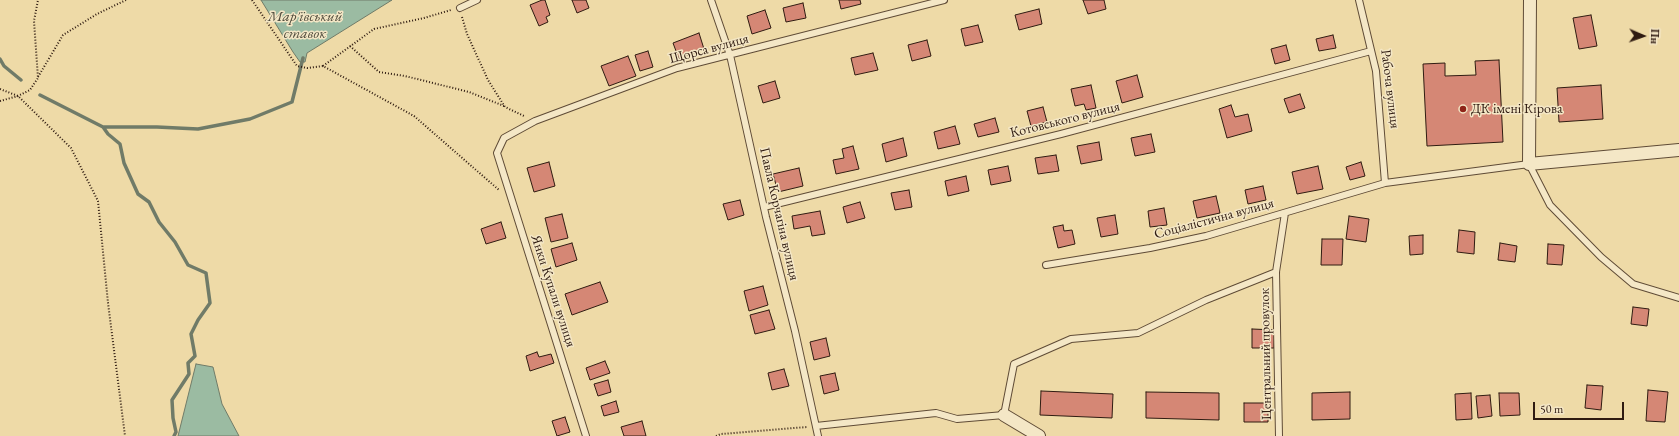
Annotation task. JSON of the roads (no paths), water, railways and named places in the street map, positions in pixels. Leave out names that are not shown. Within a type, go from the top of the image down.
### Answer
[{"type":"street","points":[[1530,0],[1529,164],[1679,150]]},
{"type":"street","points":[[1004,415],[1039,436]]},
{"type":"lane","points":[[460,8],[477,0]]},
{"type":"lane","name":"Павла Корчагіна вулиця","points":[[711,0],[730,55],[764,207],[795,331],[818,436]]},
{"type":"lane","name":"Щорса вулиця","points":[[497,153],[504,138],[535,121],[677,68],[944,0]]},
{"type":"lane","name":"Рабоча вулиця","points":[[1360,0],[1376,71],[1385,183]]},
{"type":"lane","name":"Котовського вулиця","points":[[764,207],[1061,134],[1371,52]]},
{"type":"lane","name":"Янки Купали вулиця","points":[[497,153],[586,436]]},
{"type":"lane","points":[[1529,164],[1550,205],[1602,257],[1633,284],[1679,298]]},
{"type":"lane","name":"Соціалістична вулиця","points":[[1046,265],[1150,248],[1206,236],[1385,183],[1529,164]]},
{"type":"lane","name":"Центральний провулок","points":[[1279,436],[1276,272],[1285,213]]},
{"type":"lane","points":[[816,426],[936,413],[957,420],[1004,415],[1014,364],[1071,339],[1138,333],[1206,300],[1276,272]]},
{"type":"water","name":"Мар'ївський ставок","points":[[261,0],[392,0],[307,53],[305,62],[300,62]]},
{"type":"water","points":[[196,364],[213,367],[222,404],[239,436],[178,436]]},
{"type":"waterway","points":[[103,127],[198,129],[250,119],[292,102],[303,58]]},
{"type":"waterway","points":[[0,59],[4,66],[21,80]]},
{"type":"waterway","points":[[40,95],[103,127],[108,134],[120,144],[124,163],[138,194],[149,202],[159,222],[175,242],[188,265],[206,273],[210,303],[198,320],[191,334],[195,356],[188,363],[189,374],[172,400],[173,418],[176,432],[174,436]]},
{"type":"place","name":"ДК імені Кірова","points":[[1463,109]]}]
